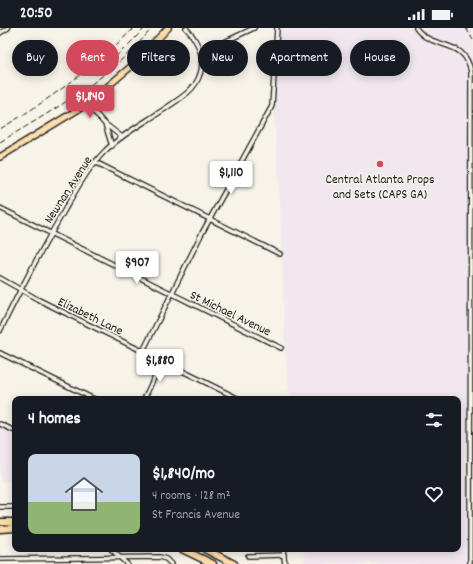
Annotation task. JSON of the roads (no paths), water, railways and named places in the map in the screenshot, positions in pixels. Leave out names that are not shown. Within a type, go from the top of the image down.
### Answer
[{"type":"highway","points":[[0,522],[12,522]]},
{"type":"highway","points":[[0,528],[12,528]]},
{"type":"highway","points":[[188,552],[213,564]]},
{"type":"highway","points":[[211,552],[234,564]]},
{"type":"main road","points":[[0,157],[88,104],[134,64],[168,28]]},
{"type":"street","points":[[0,34],[8,28]]},
{"type":"street","name":"Newnan Avenue","points":[[186,28],[194,36],[198,46]]},
{"type":"street","points":[[229,40],[254,28]]},
{"type":"street","points":[[142,351],[209,220],[272,106],[277,28]]},
{"type":"street","points":[[416,28],[426,38],[459,50],[465,56],[470,65],[472,199],[472,512],[470,564]]},
{"type":"street","name":"Newnan Avenue","points":[[0,331],[50,234],[79,185],[95,162],[122,137],[190,90],[198,76]]},
{"type":"street","points":[[88,104],[104,123],[122,137]]},
{"type":"street","points":[[104,123],[112,146]]},
{"type":"street","points":[[95,162],[280,254]]},
{"type":"street","name":"St Michael Avenue","points":[[0,208],[281,348]]},
{"type":"street","name":"Elizabeth Lane","points":[[0,278],[20,290],[233,396]]},
{"type":"street","points":[[0,353],[88,396]]},
{"type":"street","points":[[145,396],[162,361]]},
{"type":"street","points":[[0,424],[12,430]]},
{"type":"street","points":[[0,507],[12,507]]},
{"type":"street","points":[[114,552],[127,564]]},
{"type":"street","points":[[284,552],[285,564]]},
{"type":"street","points":[[248,556],[284,555]]},
{"type":"street","points":[[0,559],[160,557],[166,559],[172,564]]},
{"type":"railway","points":[[0,129],[36,107],[70,83],[103,57],[134,28]]},
{"type":"railway","points":[[119,53],[145,28]]},
{"type":"railway","points":[[0,142],[61,105],[100,77],[136,46],[152,28]]},
{"type":"railway","points":[[466,28],[473,40]]},
{"type":"place","name":"Central Atlanta Props and Sets (CAPS GA)","points":[[380,164]]}]
